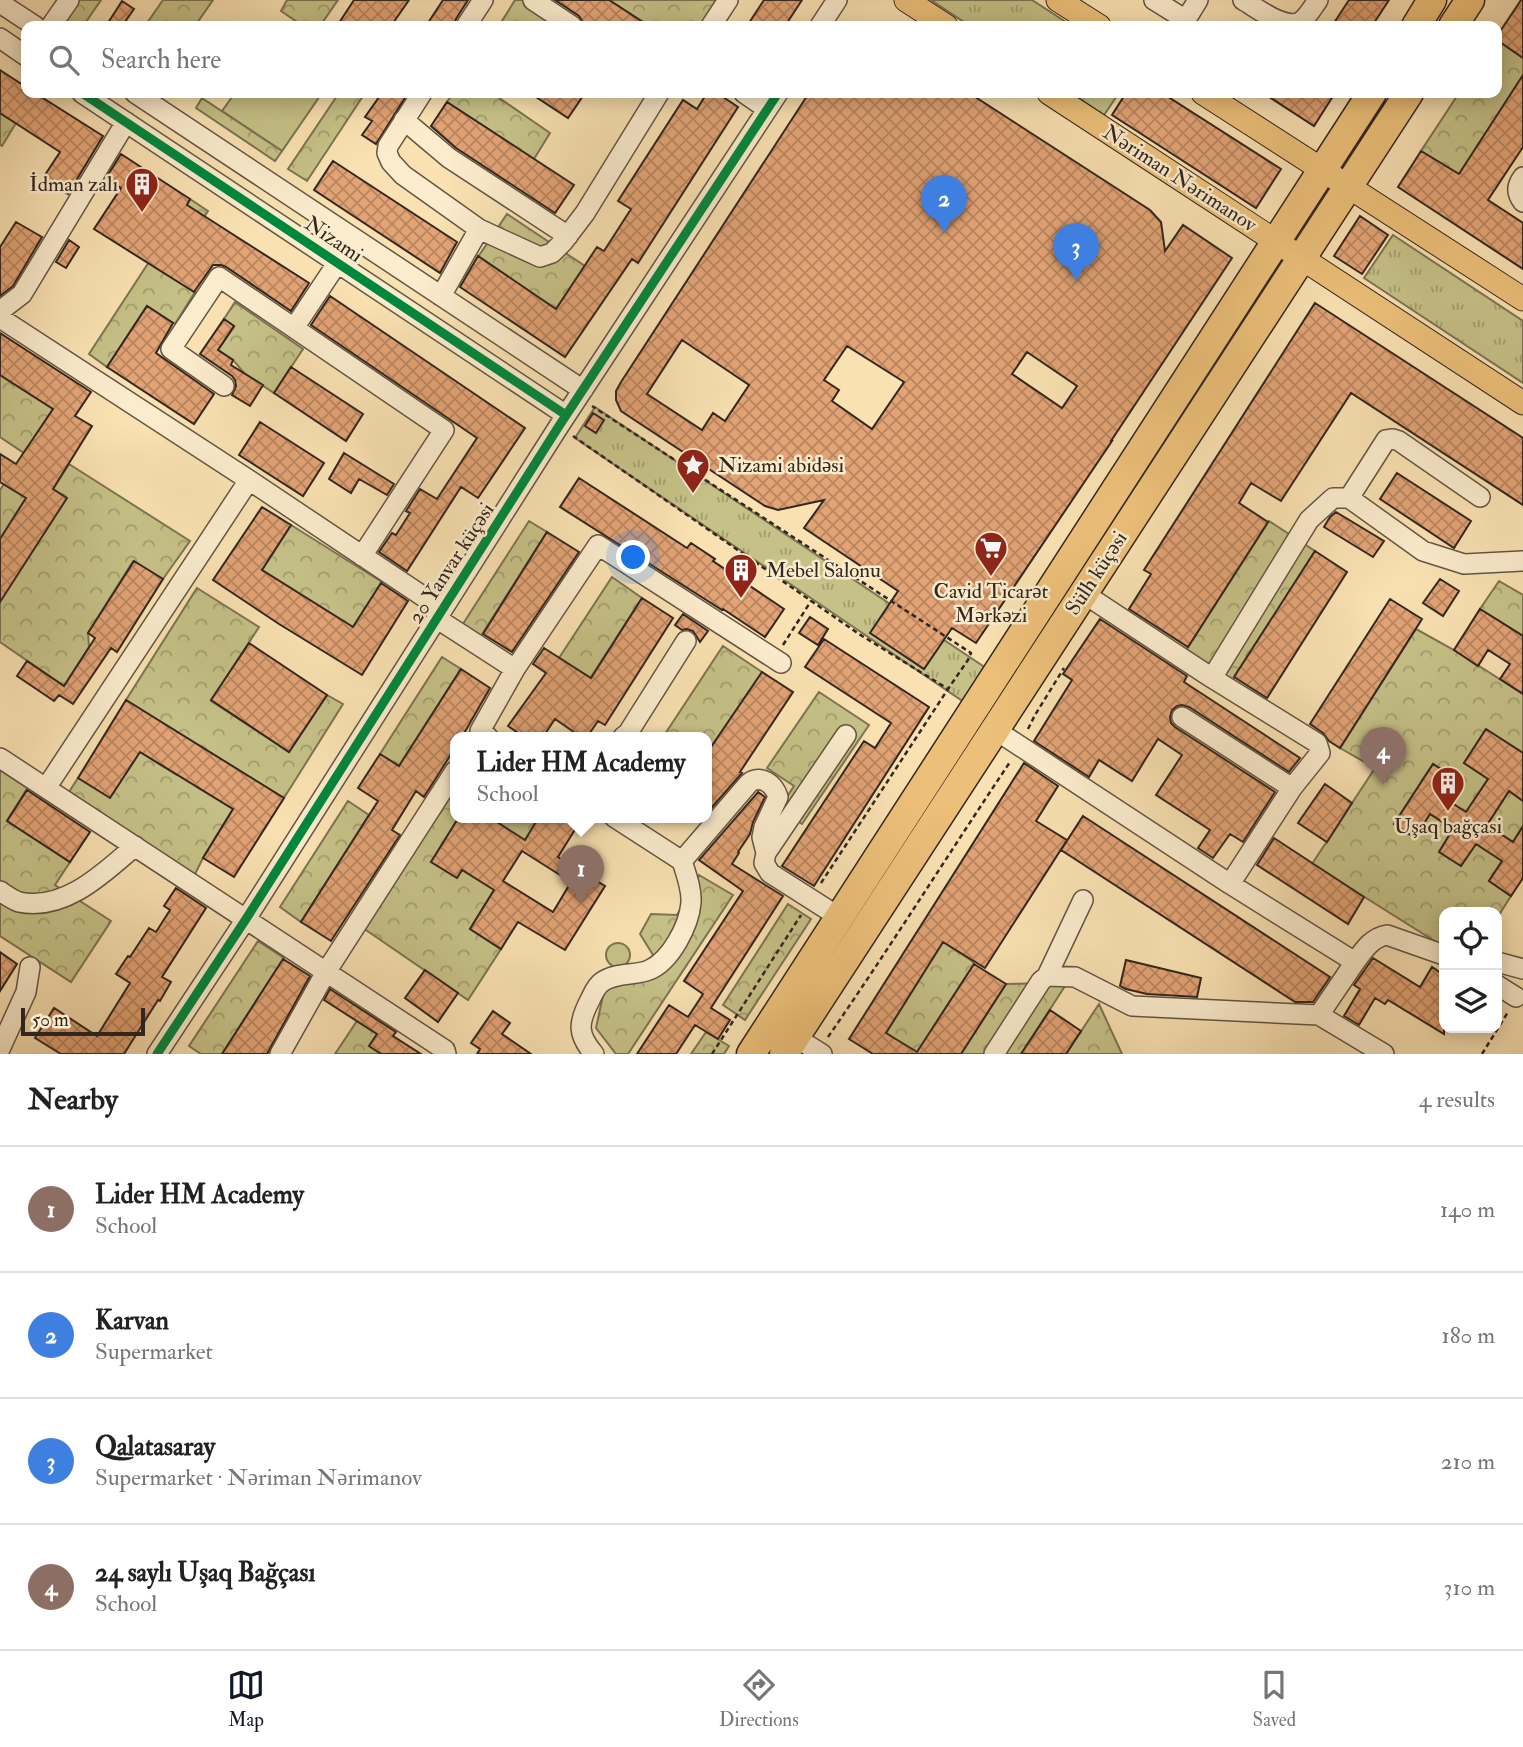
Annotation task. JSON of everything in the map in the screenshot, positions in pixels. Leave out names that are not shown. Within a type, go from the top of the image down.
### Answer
[{"type":"highway","points":[[1419,21],[1432,0]]},
{"type":"highway","points":[[1456,21],[1471,0]]},
{"type":"highway","name":"Sülh küçəsi","points":[[751,1054],[1369,98]]},
{"type":"highway","name":"Sülh küçəsi","points":[[805,1049],[994,729],[1406,98]]},
{"type":"main road","points":[[906,0],[938,21]]},
{"type":"main road","points":[[1058,0],[1091,21]]},
{"type":"main road","name":"Nəriman Nərimanov","points":[[1057,98],[1302,257]]},
{"type":"main road","points":[[1211,98],[1523,299]]},
{"type":"main road","points":[[1302,257],[1523,403]]},
{"type":"street","points":[[54,21],[69,0]]},
{"type":"street","points":[[469,21],[483,0]]},
{"type":"street","points":[[533,0],[564,21]]},
{"type":"street","points":[[714,21],[728,0]]},
{"type":"street","points":[[823,21],[837,0]]},
{"type":"street","points":[[1154,0],[1181,21]]},
{"type":"street","points":[[1185,21],[1198,0]]},
{"type":"street","points":[[1243,0],[1280,21]]},
{"type":"street","points":[[1303,21],[1318,0]]},
{"type":"street","points":[[0,3],[27,21]]},
{"type":"street","points":[[2,43],[21,53]]},
{"type":"street","name":"Nizami","points":[[90,98],[338,262],[563,420]]},
{"type":"street","name":"Nizami","points":[[143,98],[441,296],[581,393]]},
{"type":"street","points":[[419,98],[388,146],[387,153],[391,162],[403,174],[479,229],[540,257],[552,253],[585,213],[656,98]]},
{"type":"street","name":"20 Yanvar küçəsi","points":[[157,1054],[246,919],[563,420],[772,101]]},
{"type":"street","points":[[404,120],[449,158],[568,236]]},
{"type":"street","points":[[0,311],[22,294],[126,122]]},
{"type":"street","points":[[1523,177],[1518,184],[1518,195],[1523,202]]},
{"type":"street","points":[[441,296],[479,229]]},
{"type":"street","points":[[294,328],[338,262]]},
{"type":"street","points":[[224,386],[171,349],[219,277],[444,430],[362,555]]},
{"type":"street","points":[[0,318],[362,555],[516,669]]},
{"type":"street","points":[[1349,498],[1386,440],[1393,439],[1480,497]]},
{"type":"street","points":[[46,788],[249,480]]},
{"type":"street","points":[[1212,678],[1309,520],[1333,498],[1349,498],[1423,551],[1464,564],[1523,561]]},
{"type":"street","points":[[484,732],[516,669],[598,545],[778,661]]},
{"type":"street","points":[[1083,593],[1317,743],[1320,753],[1292,788],[1230,884]]},
{"type":"street","points":[[629,732],[686,641]]},
{"type":"street","points":[[1182,717],[1292,788]]},
{"type":"street","points":[[994,729],[1230,884],[1355,962]]},
{"type":"street","points":[[839,917],[770,873],[764,863],[766,853],[846,735]]},
{"type":"street","points":[[2,765],[46,788],[444,1053]]},
{"type":"street","points":[[280,1054],[326,972],[450,779]]},
{"type":"street","points":[[682,861],[754,779],[761,779],[772,785],[778,797],[762,836],[766,853]]},
{"type":"street","points":[[594,1054],[586,1044],[580,1028],[586,1007],[597,987],[609,979],[648,971],[660,964],[673,949],[686,926],[691,902],[682,861],[623,823]]},
{"type":"street","points":[[0,891],[17,902],[50,902],[97,879],[135,846]]},
{"type":"street","points":[[994,1054],[1041,981],[1047,976],[1083,900]]},
{"type":"street","points":[[1319,1015],[1355,962],[1377,937],[1387,935],[1439,952]]},
{"type":"street","points":[[1502,963],[1523,969]]},
{"type":"street","points":[[0,1049],[26,992],[30,967]]},
{"type":"street","points":[[1047,976],[1075,976],[1132,1006],[1319,1015],[1384,1054]]},
{"type":"street","points":[[1502,988],[1516,997]]},
{"type":"path","points":[[581,393],[971,653],[712,1054]]},
{"type":"path","points":[[563,420],[811,601],[947,690]]},
{"type":"path","points":[[778,661],[811,601]]},
{"type":"path","points":[[805,1049],[883,957],[1020,746],[1068,660]]},
{"type":"path","points":[[1482,1054],[1516,997]]},
{"type":"green space","points":[[75,0],[101,0],[87,21],[62,19]]},
{"type":"green space","points":[[163,0],[213,0],[198,21],[148,21]]},
{"type":"green space","points":[[287,0],[338,0],[323,21],[296,21],[281,11]]},
{"type":"green space","points":[[515,0],[545,0],[577,21],[502,21]]},
{"type":"green space","points":[[609,0],[718,0],[716,21],[641,21]]},
{"type":"green space","points":[[931,0],[1032,0],[1064,21],[962,21]]},
{"type":"green space","points":[[1502,43],[1523,58],[1523,75],[1459,174],[1421,151],[1456,98],[1502,98]]},
{"type":"green space","points":[[202,98],[282,151],[275,161],[196,108]]},
{"type":"green space","points":[[231,98],[319,98],[282,151],[222,111]]},
{"type":"green space","points":[[336,98],[362,98],[307,181],[288,169]]},
{"type":"green space","points":[[450,98],[499,98],[550,133],[534,159],[447,102]]},
{"type":"green space","points":[[1078,98],[1116,98],[1104,115]]},
{"type":"green space","points":[[0,113],[16,123],[2,146],[0,145]]},
{"type":"green space","points":[[190,199],[208,211],[167,273],[195,292],[175,324],[147,306],[107,367],[89,354]]},
{"type":"green space","points":[[507,214],[585,266],[556,309],[478,257]]},
{"type":"green space","points":[[1393,235],[1523,321],[1523,383],[1364,278]]},
{"type":"green space","points":[[235,302],[303,349],[274,393],[245,374],[233,360],[218,350],[234,327],[224,319]]},
{"type":"green space","points":[[0,375],[53,409],[24,453],[0,437]]},
{"type":"green space","points":[[595,407],[986,668],[964,702],[575,438]]},
{"type":"green space","points":[[69,464],[190,541],[163,579],[133,561],[88,633],[89,647],[64,686],[0,642],[0,602],[66,498],[53,489]]},
{"type":"green space","points":[[4,484],[26,498],[0,539],[0,490]]},
{"type":"green space","points":[[529,521],[547,532],[479,639],[461,627]]},
{"type":"green space","points":[[1269,521],[1315,551],[1233,680],[1186,650]]},
{"type":"green space","points":[[291,525],[382,582],[353,627],[262,570]]},
{"type":"green space","points":[[612,577],[642,598],[580,694],[559,658]]},
{"type":"green space","points":[[1499,581],[1523,595],[1523,636],[1480,609]]},
{"type":"green space","points":[[197,588],[259,627],[211,701],[289,752],[327,695],[343,704],[284,798],[216,757],[197,787],[233,809],[194,876],[67,795],[78,778],[140,752],[177,775],[197,745],[126,700]]},
{"type":"green space","points":[[1416,629],[1523,694],[1523,753],[1486,730],[1464,763],[1488,779],[1466,812],[1444,798],[1456,779],[1433,764],[1394,824],[1415,837],[1430,814],[1453,829],[1439,852],[1461,866],[1476,844],[1502,861],[1489,881],[1511,896],[1502,910],[1502,907],[1439,907],[1439,944],[1312,864],[1375,768],[1340,748]]},
{"type":"green space","points":[[723,646],[762,672],[712,746],[712,732],[666,732]]},
{"type":"green space","points":[[442,657],[461,669],[399,766],[380,754]]},
{"type":"green space","points":[[819,692],[869,725],[802,824],[779,809],[794,786],[767,768]]},
{"type":"green space","points":[[0,769],[28,787],[7,821],[70,862],[55,885],[111,921],[71,982],[0,936]]},
{"type":"green space","points":[[1509,791],[1523,801],[1523,826],[1513,842],[1487,825]]},
{"type":"green space","points":[[450,796],[450,823],[455,823],[431,862],[457,878],[474,851],[494,890],[470,929],[501,949],[468,1000],[363,928]]},
{"type":"green space","points":[[348,801],[369,815],[301,922],[280,907]]},
{"type":"green space","points":[[492,823],[535,823],[525,840],[482,840]]},
{"type":"green space","points":[[699,875],[733,895],[628,1054],[616,1054],[596,1028],[605,986],[633,983],[653,955],[640,934],[651,914],[677,915]]},
{"type":"green space","points":[[788,904],[811,919],[745,1020],[723,1005]]},
{"type":"green space","points":[[258,941],[284,958],[222,1054],[201,1054],[189,1046]]},
{"type":"green space","points":[[943,942],[974,964],[916,1054],[886,1033]]},
{"type":"green space","points":[[618,943],[626,947],[630,955],[626,963],[618,967],[610,963],[606,955],[610,947]]},
{"type":"green space","points":[[1067,983],[1021,1054],[961,1054],[1006,984]]},
{"type":"green space","points":[[1099,1004],[1122,1054],[1066,1054]]},
{"type":"green space","points":[[357,1021],[377,1034],[381,1054],[335,1054]]},
{"type":"green space","points":[[706,1032],[729,1046],[724,1054],[691,1054]]},
{"type":"building","points":[[354,0],[409,0],[394,21],[340,21]]},
{"type":"building","points":[[443,0],[468,0],[455,21],[429,21]]},
{"type":"building","points":[[555,0],[609,0],[641,21],[582,21],[579,16]]},
{"type":"building","points":[[764,0],[802,0],[788,21],[750,21]]},
{"type":"building","points":[[1349,0],[1389,0],[1375,21],[1335,21]]},
{"type":"building","points":[[1523,0],[1523,58],[1502,43],[1502,28]]},
{"type":"building","points":[[122,1],[134,9],[126,21],[109,21]]},
{"type":"building","points":[[0,70],[21,84],[21,98],[43,98],[103,136],[68,194],[43,178],[60,152],[0,113]]},
{"type":"building","points":[[1523,75],[1523,147],[1488,200],[1523,223],[1523,269],[1398,187],[1421,151],[1459,174]]},
{"type":"building","points":[[378,98],[405,98],[376,144],[362,135],[372,121],[365,117]]},
{"type":"building","points":[[538,98],[582,98],[568,118]]},
{"type":"building","points":[[704,98],[724,98],[738,107],[638,263],[632,259],[565,357],[460,287],[478,256],[556,309],[597,247],[604,251],[631,209],[618,201],[683,100],[697,109]]},
{"type":"building","points":[[806,98],[977,98],[1150,210],[1161,222],[1165,251],[1183,225],[1232,258],[976,643],[952,628],[924,669],[870,633],[898,591],[804,528],[824,500],[778,510],[765,506],[621,411],[616,400],[616,391]],"holes":[[[682,340],[749,385],[725,421],[713,413],[702,430],[647,394]],[[847,346],[904,382],[872,429],[832,401],[839,390],[824,380]],[[1027,352],[1077,386],[1062,408],[1012,374]]]},
{"type":"building","points":[[1123,98],[1170,98],[1281,169],[1256,208],[1112,115]]},
{"type":"building","points":[[1271,98],[1332,98],[1314,126]]},
{"type":"building","points":[[447,102],[574,185],[555,213],[456,148],[431,126]]},
{"type":"building","points":[[121,154],[190,199],[187,205],[309,283],[291,311],[221,265],[213,265],[194,292],[94,229],[121,188],[106,178]]},
{"type":"building","points":[[333,161],[457,242],[440,273],[314,190]]},
{"type":"building","points":[[1360,216],[1388,235],[1362,274],[1334,256]]},
{"type":"building","points":[[16,222],[42,237],[13,286],[0,296],[0,247]]},
{"type":"building","points":[[69,240],[79,247],[66,268],[56,262]]},
{"type":"building","points":[[330,296],[525,428],[478,498],[461,487],[407,571],[379,552],[392,533],[396,535],[410,513],[406,511],[420,489],[437,499],[477,438],[311,325]]},
{"type":"building","points":[[1315,303],[1523,438],[1523,505],[1351,393],[1281,501],[1251,483],[1239,503],[1268,522],[1188,647],[1129,609],[1151,574],[1144,570]]},
{"type":"building","points":[[147,306],[173,323],[156,353],[214,394],[194,424],[107,367]]},
{"type":"building","points":[[224,319],[234,326],[218,350],[233,360],[231,365],[263,385],[250,406],[232,395],[236,386],[232,376],[200,354]]},
{"type":"building","points":[[0,333],[91,392],[75,416],[92,426],[53,489],[67,498],[0,602],[0,539],[26,498],[0,482],[0,454],[16,464],[53,409],[0,375]]},
{"type":"building","points":[[291,367],[363,414],[346,441],[274,393]]},
{"type":"building","points":[[593,413],[604,420],[596,433],[585,426]]},
{"type":"building","points":[[260,422],[324,463],[303,496],[239,455]]},
{"type":"building","points":[[344,453],[394,484],[387,495],[359,479],[351,493],[329,479]]},
{"type":"building","points":[[1397,473],[1471,521],[1454,548],[1380,499]]},
{"type":"building","points":[[579,478],[687,548],[691,543],[784,609],[765,637],[560,507]]},
{"type":"building","points":[[262,507],[291,525],[262,570],[353,627],[381,583],[408,601],[362,675],[213,580]]},
{"type":"building","points":[[1336,512],[1384,541],[1373,557],[1324,527]]},
{"type":"building","points":[[547,532],[579,552],[512,652],[483,634]]},
{"type":"building","points":[[1315,551],[1347,572],[1267,698],[1234,677]]},
{"type":"building","points":[[134,561],[163,579],[117,652],[111,648],[73,704],[59,695],[54,701],[17,676],[27,661],[64,686],[95,638],[88,633]]},
{"type":"building","points":[[1440,579],[1459,591],[1443,616],[1423,603]]},
{"type":"building","points":[[642,598],[673,618],[605,725],[598,721],[590,732],[574,732],[555,719],[546,732],[517,732],[508,726],[546,673],[533,664],[544,648],[591,678]]},
{"type":"building","points":[[1390,599],[1422,619],[1340,748],[1310,724]]},
{"type":"building","points":[[1480,609],[1523,636],[1523,694],[1500,679],[1510,664],[1488,650],[1478,666],[1454,650]]},
{"type":"building","points":[[683,614],[708,631],[700,642],[693,631],[682,630],[675,625]]},
{"type":"building","points":[[810,617],[828,629],[818,645],[799,633]]},
{"type":"building","points":[[1100,619],[1187,676],[1184,682],[1300,758],[1289,772],[1189,707],[1182,705],[1172,710],[1171,723],[1175,727],[1275,792],[1243,842],[1230,834],[1213,858],[1198,848],[1210,830],[1156,795],[1182,755],[1158,739],[1132,781],[1099,760],[1089,777],[1034,741],[1072,680],[1063,674]]},
{"type":"building","points":[[824,639],[929,707],[814,886],[782,866],[864,741],[875,748],[891,723],[805,667]]},
{"type":"building","points":[[249,643],[327,695],[289,752],[211,700]]},
{"type":"building","points":[[461,669],[490,688],[465,732],[450,732],[450,756],[424,797],[416,791],[392,830],[400,835],[331,941],[301,922],[378,801],[358,788],[380,754],[399,766]]},
{"type":"building","points":[[762,672],[793,692],[740,772],[742,773],[712,807],[712,746]]},
{"type":"building","points":[[126,700],[284,798],[234,877],[203,858],[233,809],[140,752],[110,798],[78,778]]},
{"type":"building","name":"Uşaq bağçasi","points":[[1486,729],[1523,753],[1523,801],[1509,791],[1487,825],[1513,842],[1523,826],[1523,878],[1511,896],[1489,881],[1502,861],[1476,844],[1461,866],[1439,852],[1453,829],[1430,814],[1415,838],[1394,824],[1433,764],[1456,779],[1444,798],[1466,812],[1488,779],[1464,763]]},
{"type":"building","points":[[1024,763],[1058,786],[1036,821],[1067,840],[985,968],[943,942],[886,1033],[917,1052],[974,964],[1006,984],[961,1054],[873,1054],[849,1039]]},
{"type":"building","points":[[1325,784],[1352,803],[1327,842],[1298,823]]},
{"type":"building","points":[[27,790],[90,832],[70,862],[7,821]]},
{"type":"building","points":[[758,792],[765,797],[750,834],[732,864],[783,896],[711,1008],[730,1020],[718,1039],[695,1025],[676,1054],[637,1054],[669,1005],[688,1017],[703,994],[684,981],[743,891],[699,860]]},
{"type":"building","points":[[1083,816],[1330,977],[1313,1002],[1295,1002],[1061,850]]},
{"type":"building","points":[[455,823],[498,823],[525,840],[535,823],[579,823],[558,857],[605,886],[565,950],[518,922],[501,949],[470,929],[494,890],[462,870],[457,878],[431,862]],"holes":[[[522,851],[571,882],[553,912],[503,881]]]},
{"type":"building","points":[[1274,838],[1364,897],[1348,924],[1257,865]]},
{"type":"building","points":[[176,888],[206,908],[162,977],[171,982],[124,1054],[61,1054],[35,1038],[54,1008],[97,1036],[130,983],[116,974],[149,928],[156,932],[170,910],[164,906]]},
{"type":"building","points":[[0,952],[17,964],[0,991]]},
{"type":"building","points":[[1373,958],[1420,987],[1432,967],[1439,972],[1439,1031],[1388,1000],[1385,1004],[1375,998],[1359,1025],[1344,1016],[1360,989],[1354,985]]},
{"type":"building","points":[[283,959],[310,976],[267,1054],[222,1054]]},
{"type":"building","points":[[1126,960],[1201,978],[1197,997],[1147,994],[1120,986]]},
{"type":"building","points":[[425,970],[458,993],[438,1022],[405,998]]},
{"type":"building","points":[[330,989],[396,1032],[393,1036],[421,1054],[381,1054],[369,1046],[377,1034],[324,1000]]},
{"type":"building","points":[[1050,1010],[1081,1031],[1066,1054],[1021,1054]]},
{"type":"building","points":[[493,1011],[510,1023],[502,1034],[531,1054],[477,1054],[480,1049],[471,1043]]},
{"type":"cycle path","points":[[90,98],[566,415]]},
{"type":"cycle path","points":[[157,1054],[246,919],[559,426],[775,98]]},
{"type":"place","name":"İdman zalı","points":[[142,214]]},
{"type":"place","name":"Karvan","points":[[944,233]]},
{"type":"place","name":"Qalatasaray","points":[[1076,281]]},
{"type":"place","name":"Nizami abidәsi","points":[[693,495]]},
{"type":"place","name":"Cavid Ticarət Mərkəzi","points":[[991,578]]},
{"type":"place","name":"Mebel Salonu","points":[[741,600]]},
{"type":"place","name":"24 saylı Uşaq Bağçası","points":[[1383,785]]},
{"type":"place","name":"Uşaq bağçasi","points":[[1448,813]]},
{"type":"place","name":"Lider HM Academy","points":[[581,903]]}]
